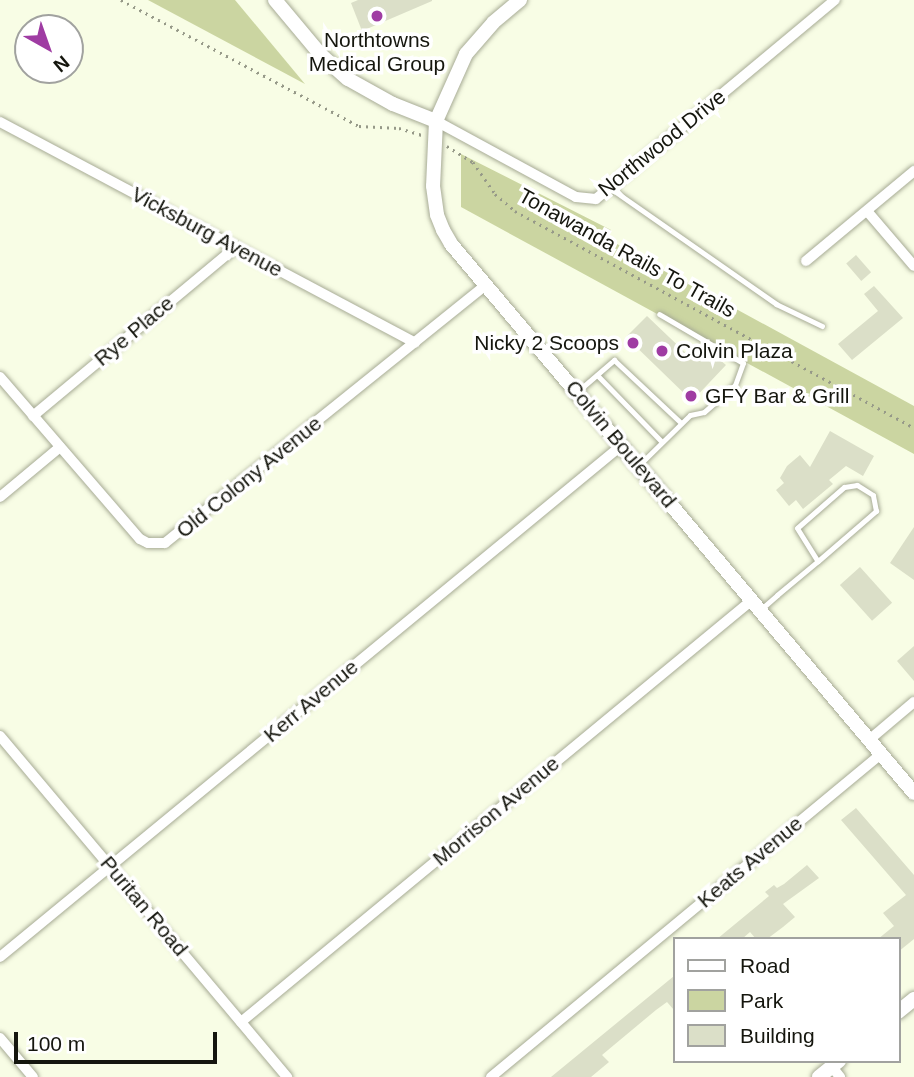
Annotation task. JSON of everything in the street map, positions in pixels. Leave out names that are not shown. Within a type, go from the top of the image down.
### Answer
[{"type":"street","points":[[275,0],[321,55],[348,79],[377,96],[436,121]]},
{"type":"street","name":"Colvin Boulevard","points":[[520,0],[493,23],[466,54],[436,121],[433,186],[437,215],[451,244],[914,793]]},
{"type":"street","name":"Northwood Drive","points":[[436,121],[576,197],[596,199],[835,0]]},
{"type":"street","name":"Vicksburg Avenue","points":[[0,121],[415,343]]},
{"type":"street","points":[[806,261],[914,171]]},
{"type":"street","points":[[867,211],[914,266]]},
{"type":"street","name":"Rye Place","points":[[33,416],[236,247]]},
{"type":"street","name":"Old Colony Avenue","points":[[0,377],[139,539],[156,545],[165,543],[486,285]]},
{"type":"street","name":"Kerr Avenue","points":[[0,957],[622,444]]},
{"type":"street","points":[[0,496],[60,447]]},
{"type":"street","name":"Morrison Avenue","points":[[241,1022],[756,605]]},
{"type":"street","points":[[869,740],[914,702]]},
{"type":"street","name":"Puritan Road","points":[[0,736],[287,1077]]},
{"type":"street","name":"Keats Avenue","points":[[491,1077],[881,754]]},
{"type":"street","points":[[900,1010],[914,999]]},
{"type":"street","points":[[0,1038],[33,1077]]},
{"type":"street","points":[[819,1077],[837,1068]]},
{"type":"lane","points":[[610,188],[776,304],[822,326]]},
{"type":"lane","points":[[639,465],[690,415],[704,412],[735,385],[743,363],[659,314]]},
{"type":"lane","points":[[577,392],[614,360],[681,424]]},
{"type":"lane","points":[[597,374],[662,442]]},
{"type":"lane","points":[[756,605],[818,561],[876,511],[873,495],[857,485],[844,487],[797,528],[818,561]]},
{"type":"path","points":[[121,0],[359,125],[399,128],[420,134]]},
{"type":"path","name":"Tonawanda Rails To Trails","points":[[451,148],[473,162],[495,194],[515,211],[914,428]]},
{"type":"green space","points":[[148,0],[235,0],[305,84]]},
{"type":"green space","points":[[461,154],[611,230],[608,239],[914,406],[914,454],[461,207]]},
{"type":"building","name":"Northtowns Medical Group","points":[[358,0],[432,1],[362,31],[351,3]]},
{"type":"building","points":[[856,255],[871,272],[861,281],[846,264]]},
{"type":"building","points":[[874,286],[903,318],[852,360],[838,344],[878,311],[864,294]]},
{"type":"building","name":"Colvin Plaza","points":[[647,316],[691,358],[703,346],[726,365],[692,401],[626,337]]},
{"type":"building","points":[[830,431],[874,456],[863,476],[846,466],[829,480],[833,484],[803,509],[796,500],[789,506],[776,490],[784,483],[780,478],[787,466],[800,455],[810,467]]},
{"type":"building","points":[[914,527],[914,580],[890,563]]},
{"type":"building","points":[[860,567],[892,603],[872,621],[840,585]]},
{"type":"building","points":[[914,646],[914,681],[897,661]]},
{"type":"building","points":[[856,808],[914,875],[914,939],[900,950],[900,937],[880,937],[894,926],[883,913],[906,895],[841,820]]},
{"type":"building","points":[[807,865],[819,878],[783,904],[795,917],[770,937],[754,937],[750,932],[744,937],[719,937],[769,896],[765,892],[774,885],[777,888]]},
{"type":"building","points":[[673,977],[673,1009],[667,1002],[656,1010],[602,1055],[609,1062],[591,1077],[551,1077]]},
{"type":"place","name":"Northtowns Medical Group","points":[[377,16]]},
{"type":"place","name":"Nicky 2 Scoops","points":[[633,343]]},
{"type":"place","name":"Colvin Plaza","points":[[662,351]]},
{"type":"place","name":"GFY Bar & Grill","points":[[691,396]]}]
